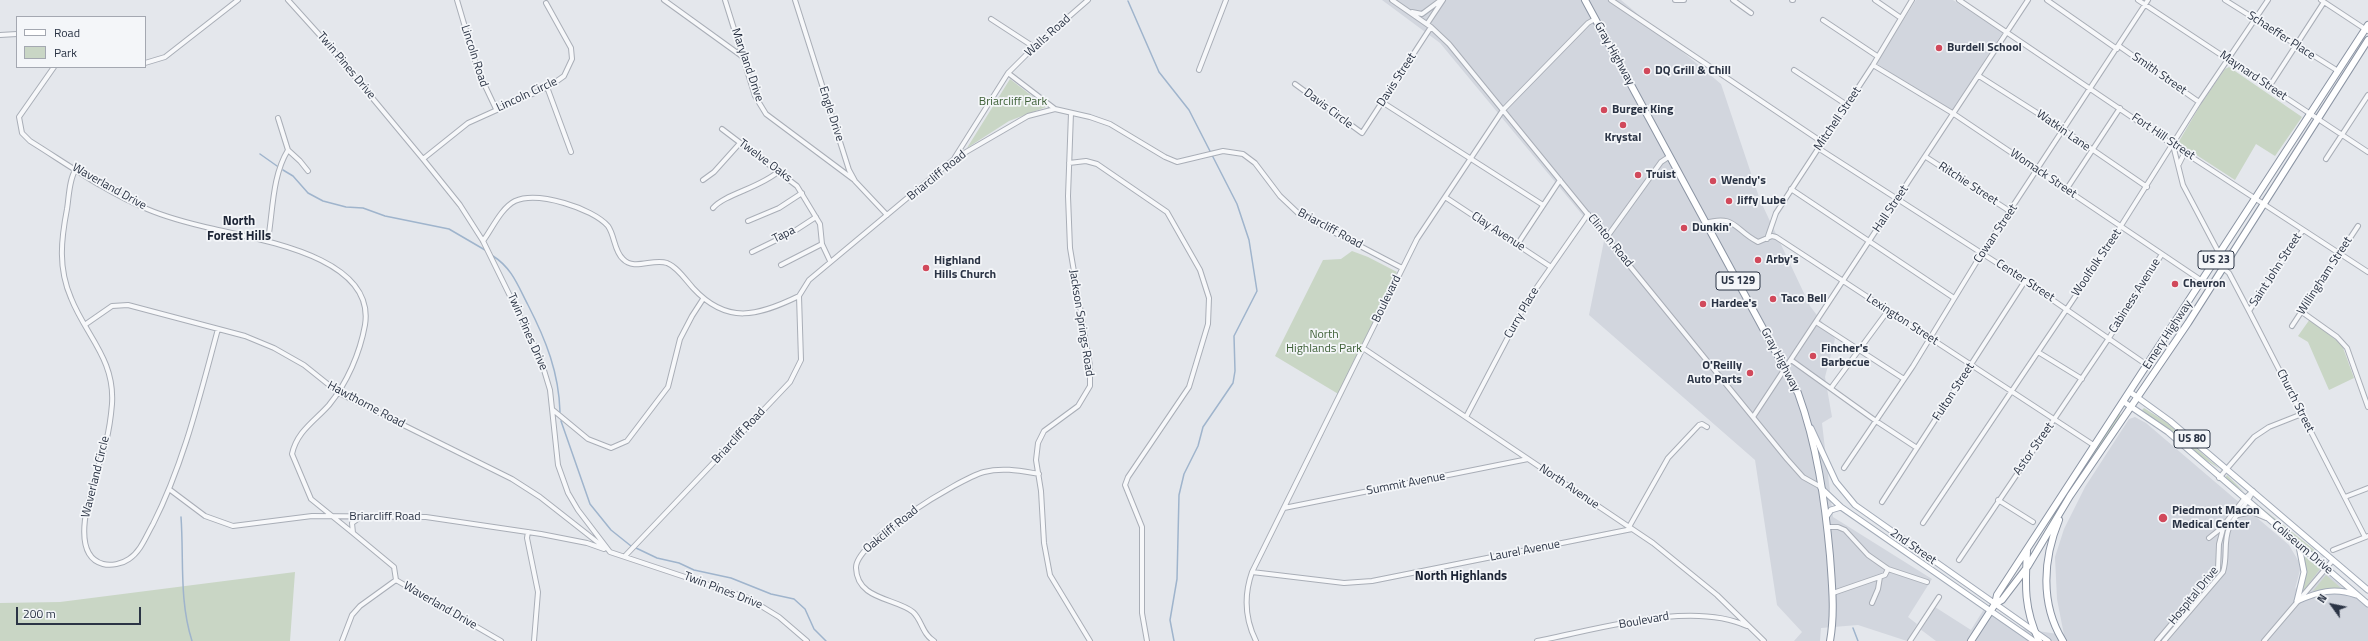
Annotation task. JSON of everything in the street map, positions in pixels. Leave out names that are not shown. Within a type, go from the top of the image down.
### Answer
[{"type":"highway","name":"Gray Highway","points":[[1585,0],[1798,392],[1810,425],[1826,517],[1833,593],[1830,641]]},
{"type":"highway","name":"Emery Highway","points":[[1971,641],[1995,604],[1997,595],[2257,199],[2367,28]]},
{"type":"highway","name":"Emery Highway","points":[[1995,604],[2002,600],[2026,569],[2070,496],[2211,287],[2368,40]]},
{"type":"highway","points":[[2063,641],[2050,608],[2046,569],[2052,540],[2070,496]]},
{"type":"highway","points":[[2027,549],[2026,597],[2039,641]]},
{"type":"main road","name":"Coliseum Drive","points":[[2130,392],[2170,421],[2368,590]]},
{"type":"main road","name":"Coliseum Drive","points":[[2124,402],[2132,406],[2168,432],[2219,478],[2368,604]]},
{"type":"main road","name":"2nd Street","points":[[1810,425],[1836,482],[1855,505],[2048,641]]},
{"type":"main road","name":"2nd Street","points":[[1821,487],[1841,507],[2034,641]]},
{"type":"main road","points":[[1826,517],[1831,510],[1841,507]]},
{"type":"main road","points":[[2297,601],[2304,572],[2299,545]]},
{"type":"main road","points":[[2297,601],[2316,593],[2332,590],[2346,592],[2361,598]]},
{"type":"street","points":[[146,63],[165,57],[238,0]]},
{"type":"street","name":"Twin Pines Drive","points":[[288,0],[315,29],[423,159],[460,205],[483,241],[540,357],[553,410],[558,465],[568,493],[578,510],[610,552],[748,598],[779,617],[808,641]]},
{"type":"street","name":"Lincoln Road","points":[[457,0],[486,94],[496,109]]},
{"type":"street","points":[[664,0],[743,57]]},
{"type":"street","name":"Maryland Drive","points":[[725,0],[755,96],[766,114],[855,181]]},
{"type":"street","name":"Engle Drive","points":[[795,0],[849,170],[855,181],[887,215]]},
{"type":"street","name":"Walls Road","points":[[954,159],[1008,73],[1034,47],[1088,0]]},
{"type":"street","points":[[1199,70],[1226,0]]},
{"type":"street","name":"Clinton Road","points":[[1392,0],[1429,26],[1449,44],[1797,470],[1821,487]]},
{"type":"street","points":[[1410,12],[1422,14],[1442,0]]},
{"type":"street","name":"Davis Street","points":[[1362,132],[1429,26],[1442,0]]},
{"type":"street","points":[[1611,0],[1822,142]]},
{"type":"street","points":[[1676,0],[1684,0]]},
{"type":"street","points":[[1733,0],[1751,13]]},
{"type":"street","points":[[1875,0],[1901,18]]},
{"type":"street","name":"Mitchell Street","points":[[1766,239],[1776,213],[1873,65],[1877,56],[1912,0]]},
{"type":"street","name":"Fort Hill Street","points":[[1959,0],[2173,145],[2368,272]]},
{"type":"street","name":"Hall Street","points":[[1753,417],[1926,157],[2028,0]]},
{"type":"street","name":"Smith Street","points":[[2047,0],[2199,102]]},
{"type":"street","name":"Maynard Street","points":[[2138,0],[2368,152]]},
{"type":"street","name":"Cowan Street","points":[[1844,468],[1904,379],[1982,253],[2038,171],[2148,0]]},
{"type":"street","name":"Schaeffer Place","points":[[2225,0],[2338,72]]},
{"type":"street","name":"Woolfolk Street","points":[[1923,523],[2121,227],[2199,102],[2268,0]]},
{"type":"street","points":[[2269,87],[2323,1],[2367,28]]},
{"type":"street","name":"Lincoln Circle","points":[[423,159],[457,130],[496,109],[547,87],[564,76],[570,65],[572,54],[568,41],[546,4]]},
{"type":"street","points":[[991,19],[1034,47]]},
{"type":"street","name":"Boulevard","points":[[1256,641],[1250,627],[1247,606],[1248,585],[1252,572],[1417,239],[1503,110],[1588,23],[1595,19]]},
{"type":"street","points":[[1823,20],[1877,56]]},
{"type":"street","points":[[0,35],[16,34]]},
{"type":"street","name":"Womack Street","points":[[1873,65],[1954,114],[2211,287]]},
{"type":"street","name":"Waverland Drive","points":[[53,68],[21,112],[18,124],[22,134],[30,141],[149,210],[214,229],[268,240],[297,250],[345,275],[353,283],[363,301],[366,318],[362,337],[350,372],[339,393],[304,429],[292,454],[306,490],[318,506],[328,515],[394,568],[396,580],[501,641]]},
{"type":"street","points":[[1794,70],[1847,105]]},
{"type":"street","points":[[1008,73],[1055,109]]},
{"type":"street","name":"Watkin Lane","points":[[1979,76],[2064,130],[2092,151],[2147,187]]},
{"type":"street","name":"Davis Circle","points":[[1295,84],[1362,132]]},
{"type":"street","points":[[547,87],[571,152]]},
{"type":"street","points":[[2326,159],[2368,95]]},
{"type":"street","points":[[1382,102],[1543,205]]},
{"type":"street","points":[[2066,190],[2120,108]]},
{"type":"street","name":"Briarcliff Road","points":[[625,556],[790,382],[801,360],[802,343],[798,296],[809,280],[954,159],[1018,121],[1035,114],[1055,109],[1110,124],[1171,160],[1182,162],[1214,153],[1229,151],[1243,154],[1255,163],[1280,196],[1299,214],[1402,268]]},
{"type":"street","name":"Jackson Springs Road","points":[[1071,113],[1068,196],[1070,248],[1090,366],[1090,386],[1078,406],[1050,426],[1040,437],[1036,450],[1044,543],[1050,575],[1090,641]]},
{"type":"street","points":[[278,118],[288,150],[308,171]]},
{"type":"street","name":"Twelve Oaks","points":[[722,129],[797,186],[820,224],[822,244],[830,261]]},
{"type":"street","points":[[703,180],[714,172],[740,143]]},
{"type":"street","points":[[2173,145],[2186,190],[2220,255]]},
{"type":"street","name":"Center Street","points":[[1818,148],[2066,308],[2148,366]]},
{"type":"street","points":[[268,240],[278,177],[283,159],[288,150]]},
{"type":"street","points":[[2179,164],[2185,152]]},
{"type":"street","points":[[1607,237],[1661,162],[1670,156]]},
{"type":"street","name":"Ritchie Street","points":[[1926,157],[2011,212]]},
{"type":"street","points":[[1069,163],[1086,161],[1097,164],[1167,212],[1200,270],[1209,298],[1208,324],[1189,387],[1128,477],[1125,485],[1142,527],[1142,607],[1147,641]]},
{"type":"street","name":"Waverland Circle","points":[[76,169],[64,224],[61,264],[70,296],[108,368],[112,403],[106,441],[84,515],[84,530],[90,555],[100,563],[108,565],[130,558],[144,541],[169,489],[191,428],[218,329]]},
{"type":"street","points":[[713,208],[721,202],[761,184],[778,171]]},
{"type":"street","points":[[1517,245],[1560,180]]},
{"type":"street","points":[[1792,189],[1954,298]]},
{"type":"street","points":[[748,220],[779,208],[802,193]]},
{"type":"street","name":"Clay Avenue","points":[[1445,197],[1551,267]]},
{"type":"street","points":[[483,241],[504,211],[515,201],[532,198],[559,201],[582,211],[607,225],[619,255],[625,261],[634,264],[660,262],[670,265],[703,299],[724,311],[749,314],[769,310],[798,296]]},
{"type":"street","name":"Curry Place","points":[[1466,417],[1526,303],[1588,214]]},
{"type":"street","name":"Tapa","points":[[752,252],[793,232],[816,217]]},
{"type":"street","name":"Lexington Street","points":[[1706,223],[1724,219],[1755,241],[1760,242],[1776,237],[1887,312],[1930,338],[2095,446]]},
{"type":"street","name":"Willingham Street","points":[[2292,326],[2358,226]]},
{"type":"street","name":"Saint John Street","points":[[2250,311],[2303,230]]},
{"type":"street","points":[[781,265],[822,244]]},
{"type":"street","name":"Cabiness Avenue","points":[[2109,338],[2162,254]]},
{"type":"street","name":"Church Street","points":[[2223,268],[2229,273],[2250,311],[2344,497],[2366,536]]},
{"type":"street","name":"Fulton Street","points":[[1882,502],[2025,281]]},
{"type":"street","points":[[553,410],[593,443],[611,448],[627,441],[668,387],[680,339],[703,299]]},
{"type":"street","name":"Hawthorne Road","points":[[86,324],[112,306],[122,305],[154,311],[245,336],[274,348],[304,365],[339,393],[512,479],[540,497],[610,552]]},
{"type":"street","points":[[1831,388],[1887,312]]},
{"type":"street","points":[[2302,312],[2337,337],[2347,348],[2366,393],[2368,407]]},
{"type":"street","points":[[1816,322],[1904,379]]},
{"type":"street","name":"Astor Street","points":[[1959,560],[1998,500],[2109,338]]},
{"type":"street","name":"North Avenue","points":[[1363,348],[1631,528],[1677,561],[1764,641]]},
{"type":"street","points":[[2038,352],[2082,379]]},
{"type":"street","points":[[1791,360],[1876,421],[1917,448]]},
{"type":"street","points":[[2219,478],[2254,437],[2269,428],[2302,414]]},
{"type":"street","points":[[1631,528],[1668,458],[1699,426],[1702,424],[1707,427]]},
{"type":"street","name":"Summit Avenue","points":[[1284,508],[1528,459]]},
{"type":"street","name":"Oakcliff Road","points":[[934,641],[925,632],[912,611],[868,591],[858,576],[856,569],[859,557],[896,523],[928,500],[969,478],[998,470],[1012,470],[1039,474]]},
{"type":"street","points":[[2344,497],[2368,488]]},
{"type":"street","name":"Briarcliff Road","points":[[169,489],[205,516],[233,526],[328,515],[359,518],[426,517],[528,532],[587,544],[610,552]]},
{"type":"street","name":"Hospital Drive","points":[[2164,641],[2223,572],[2226,564],[2226,537],[2229,528],[2253,491]]},
{"type":"street","points":[[1998,500],[2033,522]]},
{"type":"street","name":"Hospital Drive","points":[[2157,641],[2218,569],[2219,544],[2224,525],[2246,501]]},
{"type":"street","points":[[2238,516],[2252,512],[2266,518]]},
{"type":"street","points":[[353,534],[352,523],[359,518]]},
{"type":"street","points":[[2209,538],[2224,525]]},
{"type":"street","points":[[1827,528],[1838,527],[1845,530],[1868,555],[1888,570],[1928,582]]},
{"type":"street","name":"Laurel Avenue","points":[[1252,572],[1344,583],[1372,582],[1631,528]]},
{"type":"street","points":[[528,532],[527,538],[538,592],[534,641]]},
{"type":"street","points":[[2333,550],[2366,536]]},
{"type":"street","points":[[2264,641],[2333,560]]},
{"type":"street","points":[[1833,593],[1885,575],[1888,570]]},
{"type":"street","points":[[1872,602],[1878,589],[1880,577]]},
{"type":"street","points":[[342,641],[352,615],[360,606],[396,580]]},
{"type":"street","points":[[1910,641],[1939,598]]},
{"type":"street","name":"Boulevard","points":[[1537,641],[1661,617],[1686,614],[1716,618],[1751,628]]},
{"type":"street","points":[[1571,634],[1572,641]]},
{"type":"shaded area","points":[[1382,0],[1621,0],[1721,84],[1760,200],[1810,306],[1835,339],[1825,377],[1832,417],[1822,423],[1833,517],[1932,579],[1908,617],[1917,624],[1907,641],[1858,625],[1821,628],[1820,641],[1794,641],[1802,632],[1777,605],[1755,460],[1589,315],[1604,241],[1440,43]]},
{"type":"shaded area","name":"Burdell School","points":[[1916,0],[1953,0],[2003,32],[1951,112],[1876,63]]},
{"type":"shaded area","name":"Piedmont Macon Medical Center","points":[[2135,417],[2146,423],[2289,545],[2299,562],[2300,570],[2295,589],[2316,565],[2368,608],[2368,641],[1936,641],[1920,629],[1935,607],[1971,630],[1984,609],[2012,627],[2064,635],[2057,599],[2055,557],[2064,529],[2085,487],[2129,419]]},
{"type":"green space","points":[[2229,67],[2302,117],[2275,156],[2256,144],[2235,180],[2178,143],[2201,104],[2225,69]]},
{"type":"green space","name":"Briarcliff Park","points":[[1010,79],[1046,107],[1009,121],[967,148]]},
{"type":"green space","name":"North Highlands Park","points":[[1352,251],[1368,257],[1397,272],[1340,395],[1275,356],[1323,260],[1341,259]]},
{"type":"green space","points":[[2310,319],[2342,345],[2354,378],[2329,390],[2308,342],[2298,336]]},
{"type":"green space","points":[[2144,408],[2166,422],[2220,469],[2201,457],[2142,410]]},
{"type":"green space","points":[[2119,413],[2122,416],[2053,520],[2048,522]]},
{"type":"green space","points":[[2227,475],[2244,492],[2225,478]]},
{"type":"green space","points":[[2253,502],[2317,552],[2321,560]]},
{"type":"green space","points":[[2304,556],[2320,569],[2300,595],[2305,570]]},
{"type":"green space","points":[[295,572],[290,641],[0,641],[0,603],[60,602]]},
{"type":"green space","points":[[2326,575],[2341,588],[2313,591]]},
{"type":"waterway","points":[[1128,1],[1159,72],[1189,110],[1237,204],[1249,240],[1257,291],[1234,336],[1235,371],[1233,383],[1203,427],[1198,446],[1184,474],[1179,495],[1177,579],[1170,620],[1174,641]]},
{"type":"waterway","points":[[260,154],[277,166]]},
{"type":"waterway","points":[[283,170],[293,176],[308,193],[323,201],[346,207],[363,208],[385,216],[449,229],[485,250]]},
{"type":"waterway","points":[[493,256],[505,266],[514,278],[546,344],[557,384],[560,412]]},
{"type":"waterway","points":[[561,421],[590,504],[611,530],[631,546]]},
{"type":"waterway","points":[[181,517],[185,610],[192,641]]},
{"type":"waterway","points":[[636,548],[657,558],[679,563],[694,570],[731,578],[771,594],[794,599],[805,609],[814,629],[826,641]]},
{"type":"waterway","points":[[1853,628],[1858,641]]},
{"type":"place","name":"Burdell School","points":[[1939,48]]},
{"type":"place","name":"DQ Grill & Chill","points":[[1647,71]]},
{"type":"place","name":"Burger King","points":[[1604,110]]},
{"type":"place","name":"Krystal","points":[[1623,125]]},
{"type":"place","name":"Truist","points":[[1638,175]]},
{"type":"place","name":"Wendy's","points":[[1713,181]]},
{"type":"place","name":"Jiffy Lube","points":[[1729,201]]},
{"type":"place","name":"Dunkin'","points":[[1684,228]]},
{"type":"place","name":"Arby's","points":[[1758,260]]},
{"type":"place","name":"Highland Hills Church","points":[[926,268]]},
{"type":"place","name":"Chevron","points":[[2175,284]]},
{"type":"place","name":"Taco Bell","points":[[1773,299]]},
{"type":"place","name":"Hardee's","points":[[1703,304]]},
{"type":"place","name":"Fincher's Barbecue","points":[[1813,356]]},
{"type":"place","name":"O'Reilly Auto Parts","points":[[1750,373]]},
{"type":"place","name":"Piedmont Macon Medical Center","points":[[2163,518]]},
{"type":"district","name":"North Forest Hills","points":[[239,230]]},
{"type":"district","name":"North Highlands","points":[[1461,577]]}]
